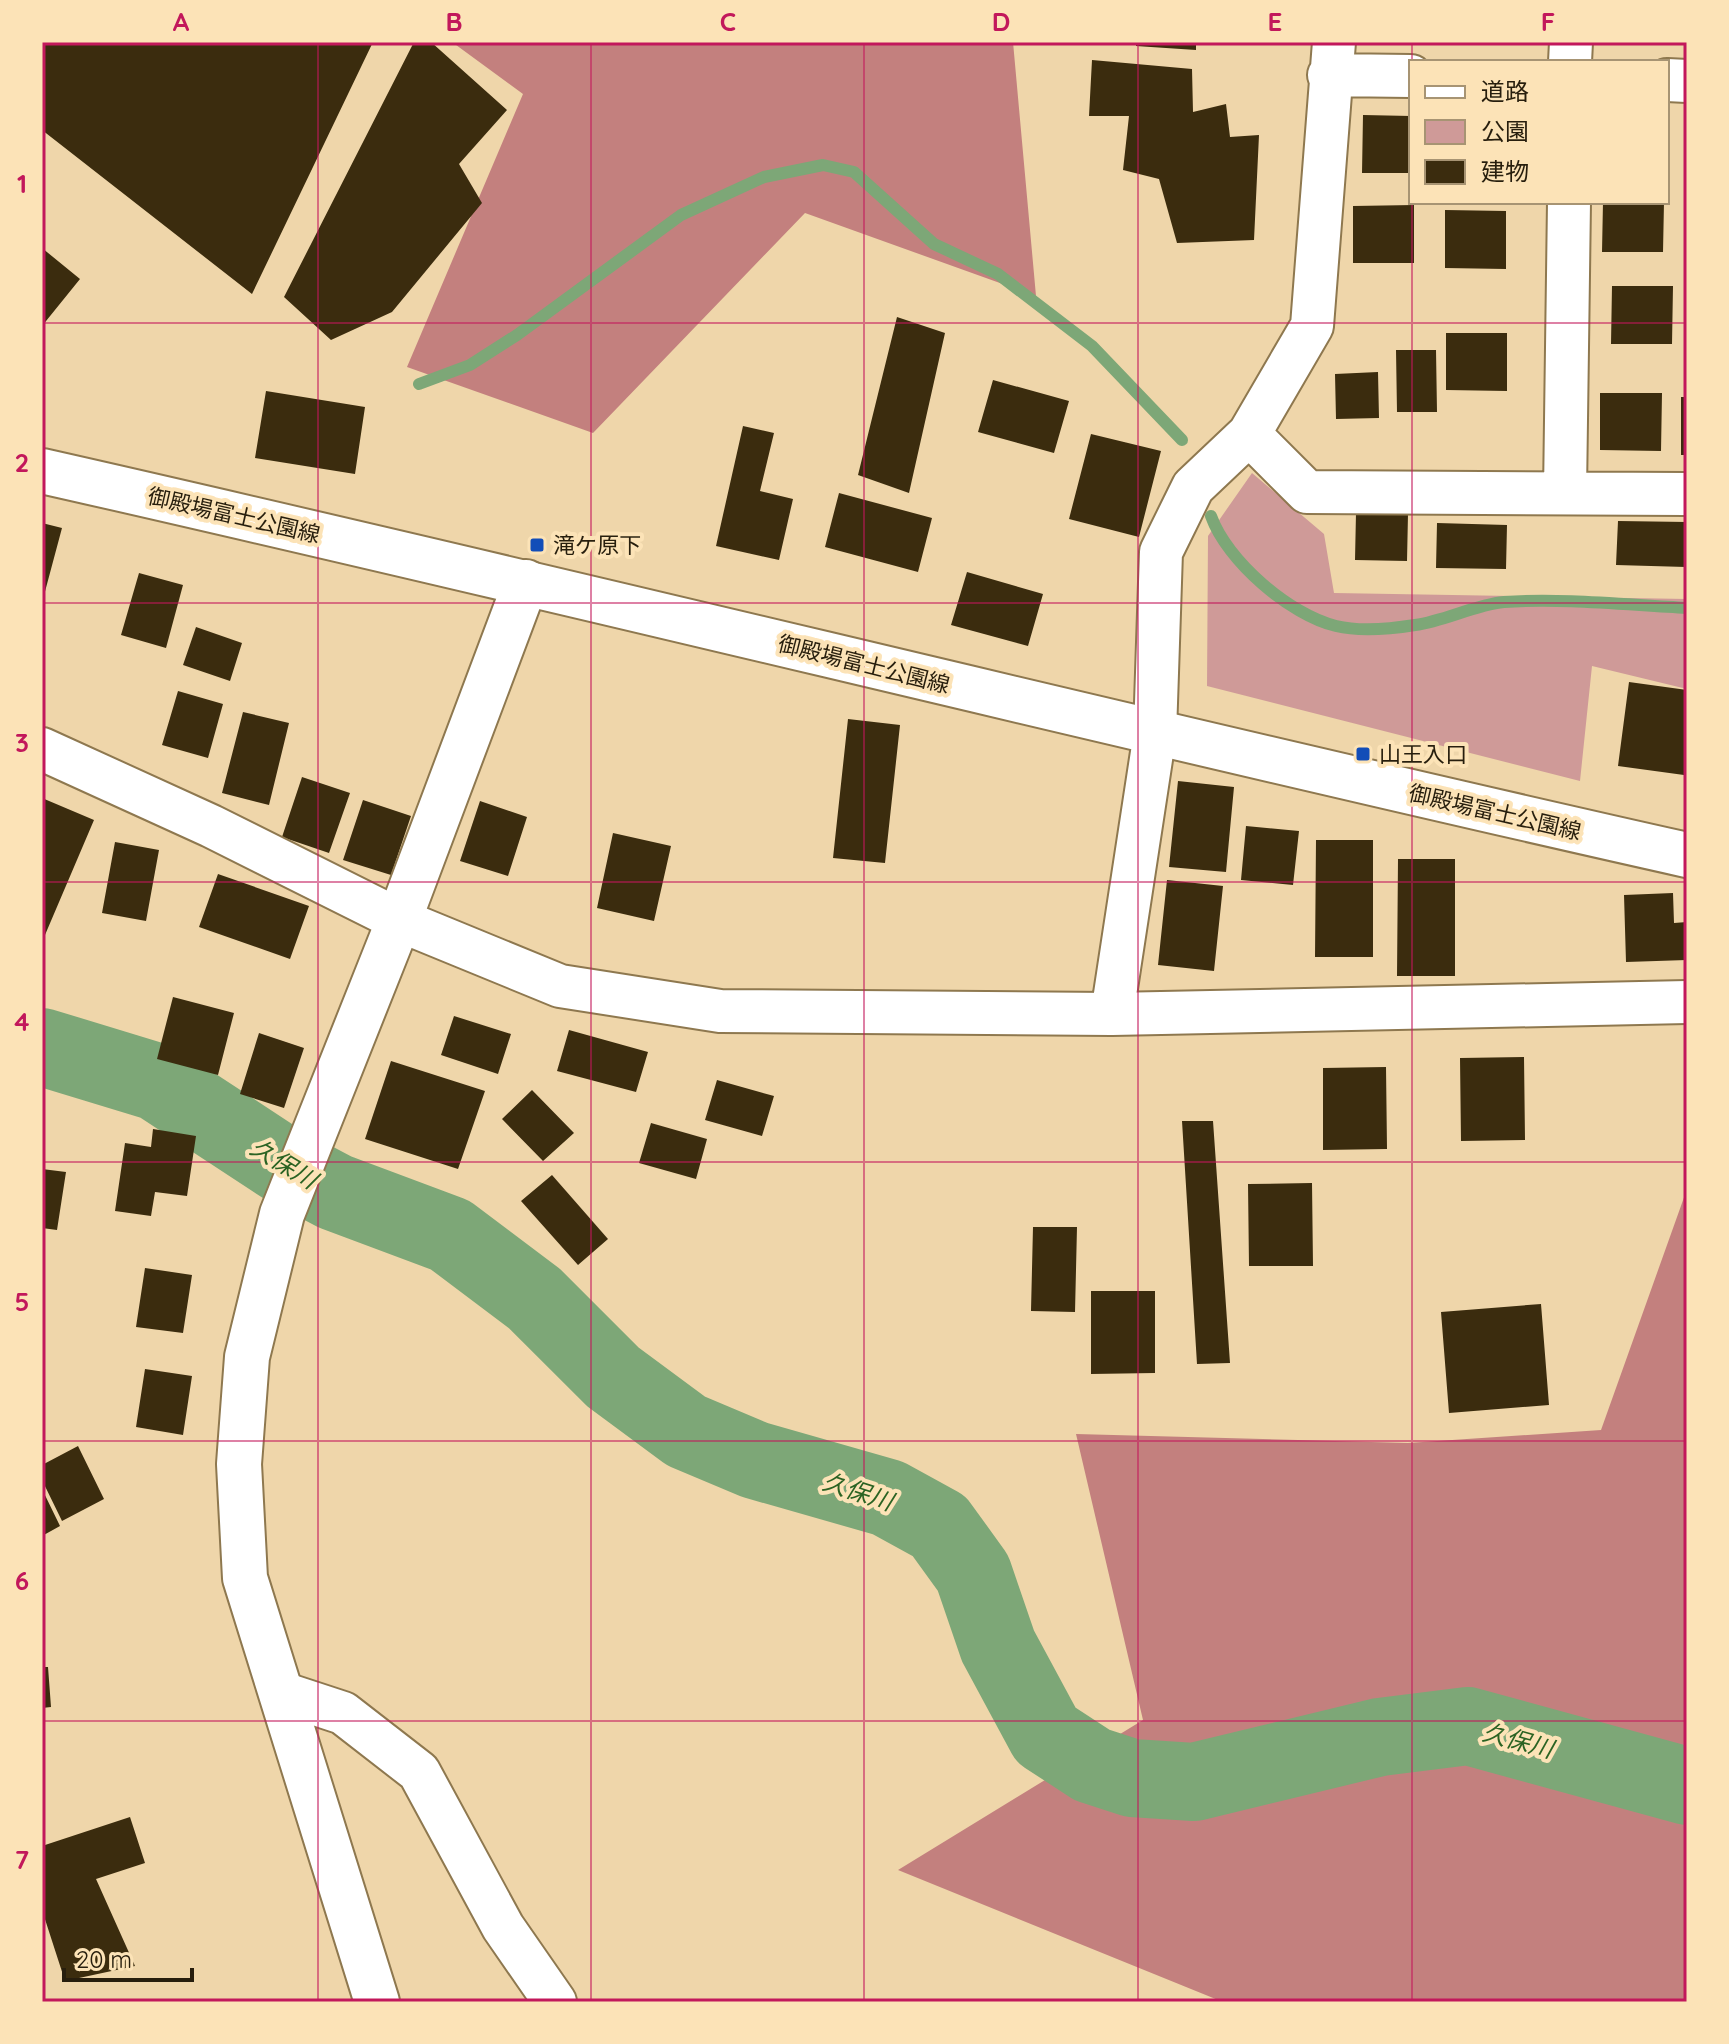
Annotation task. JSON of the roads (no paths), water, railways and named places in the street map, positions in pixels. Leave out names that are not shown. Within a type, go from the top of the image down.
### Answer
[{"type":"main road","name":"御殿場富士公園線","points":[[42,471],[1687,855]]},
{"type":"main road","points":[[377,2002],[245,1578],[239,1464],[247,1357],[282,1214],[399,920],[526,582]]},
{"type":"street","points":[[1112,1014],[1155,733],[1161,552],[1193,487],[1249,434],[1312,326],[1332,58],[1409,76]]},
{"type":"street","points":[[1565,493],[1569,204]]},
{"type":"street","points":[[1249,434],[1307,492],[1687,494]]},
{"type":"street","points":[[42,749],[211,826],[399,920],[560,986],[720,1011],[1112,1014],[1687,1002]]},
{"type":"street","points":[[282,1693],[343,1713],[419,1772],[503,1927],[555,2002]]},
{"type":"waterway","points":[[419,384],[470,365],[517,335],[681,215],[764,177],[823,165],[854,172],[934,244],[998,274],[1092,346],[1182,440]]},
{"type":"waterway","points":[[1211,516],[1231,551],[1262,584],[1318,620],[1346,628],[1386,629],[1426,623],[1504,602],[1572,601],[1687,608]]},
{"type":"waterway","name":"久保川","points":[[42,1047],[157,1082],[282,1164],[335,1192],[450,1235],[535,1299],[613,1377],[686,1431],[755,1460],[888,1498],[939,1526],[973,1573],[998,1646],[1046,1735],[1092,1765],[1132,1778],[1194,1782],[1380,1737],[1468,1726],[1687,1786]]},
{"type":"place","name":"滝ケ原下","points":[[537,545]]},
{"type":"place","name":"山王入口","points":[[1363,754]]}]
